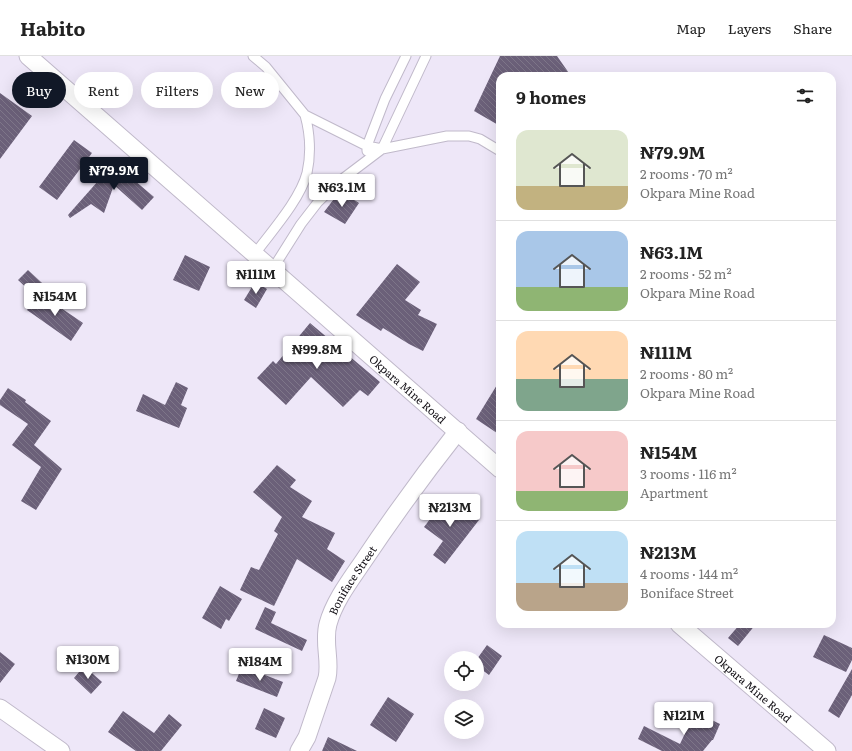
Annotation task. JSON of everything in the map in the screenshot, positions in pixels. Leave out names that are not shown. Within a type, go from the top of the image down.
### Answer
[{"type":"street","name":"Okpara Mine Road","points":[[28,56],[496,465]]},
{"type":"street","name":"Boniface Street","points":[[299,751],[306,737],[329,670],[326,635],[333,610],[343,591],[376,542],[429,467],[458,431]]},
{"type":"street","name":"Okpara Mine Road","points":[[684,628],[827,751]]},
{"type":"street","points":[[0,708],[61,751]]},
{"type":"lane","points":[[254,56],[266,67],[305,115],[309,130],[307,172],[302,187],[291,205],[254,255]]},
{"type":"lane","points":[[367,160],[367,146],[385,99],[406,56]]},
{"type":"lane","points":[[272,270],[301,224],[318,202],[341,180],[382,149],[426,56]]},
{"type":"lane","points":[[305,115],[367,146],[382,149],[447,136],[469,136],[480,139],[496,148]]},
{"type":"building","points":[[500,56],[557,56],[568,72],[496,72],[496,124],[474,111]]},
{"type":"building","points":[[0,93],[12,102],[12,108],[21,108],[32,116],[0,159]]},
{"type":"building","points":[[74,140],[92,153],[57,200],[39,187]]},
{"type":"building","points":[[114,163],[154,197],[142,210],[114,185],[104,213],[91,204],[70,218],[68,215]]},
{"type":"building","points":[[340,191],[359,203],[345,224],[324,212]]},
{"type":"building","points":[[185,255],[210,267],[199,291],[173,280]]},
{"type":"building","points":[[397,264],[420,282],[405,300],[421,310],[418,315],[437,324],[423,351],[383,328],[381,331],[356,315]]},
{"type":"building","points":[[28,270],[42,283],[32,293],[18,280]]},
{"type":"building","points":[[255,282],[267,289],[256,308],[244,300]]},
{"type":"building","points":[[39,293],[83,323],[71,341],[27,310]]},
{"type":"building","points":[[310,323],[380,382],[368,396],[360,390],[343,407],[311,377],[286,405],[257,378],[273,361],[276,364]]},
{"type":"building","points":[[176,382],[188,388],[181,405],[187,408],[179,428],[136,411],[143,394],[165,405]]},
{"type":"building","points":[[496,386],[496,432],[476,419]]},
{"type":"building","points":[[8,388],[26,400],[25,402],[51,421],[34,445],[62,469],[36,510],[21,501],[41,467],[12,445],[28,424],[0,405],[0,400]]},
{"type":"building","points":[[277,465],[296,480],[290,487],[312,501],[302,517],[335,533],[327,549],[345,561],[332,582],[297,559],[274,606],[240,590],[251,567],[259,570],[278,534],[274,531],[282,517],[253,492]]},
{"type":"building","points":[[447,497],[479,520],[445,564],[433,555],[443,541],[424,527]]},
{"type":"building","points":[[220,586],[242,599],[229,621],[226,619],[221,629],[202,618]]},
{"type":"building","points":[[265,607],[276,612],[271,623],[307,640],[302,651],[255,629]]},
{"type":"building","points":[[737,628],[753,628],[738,646],[728,638]]},
{"type":"building","points":[[824,635],[852,648],[852,660],[846,672],[813,657]]},
{"type":"building","points":[[487,645],[502,656],[489,675],[484,671],[484,651],[483,651]]},
{"type":"building","points":[[0,652],[15,664],[0,683]]},
{"type":"building","points":[[84,666],[102,682],[91,694],[74,678]]},
{"type":"building","points":[[242,666],[283,682],[277,697],[236,681]]},
{"type":"building","points":[[852,669],[852,695],[839,718],[828,711]]},
{"type":"building","points":[[388,697],[414,714],[396,742],[370,725]]},
{"type":"building","points":[[264,708],[285,718],[276,738],[255,729]]},
{"type":"building","points":[[123,711],[154,733],[169,714],[182,725],[161,751],[136,751],[108,732]]},
{"type":"building","points":[[695,712],[720,724],[713,740],[703,751],[662,751],[638,739],[644,726],[680,744]]},
{"type":"building","points":[[328,737],[357,751],[322,751]]}]
